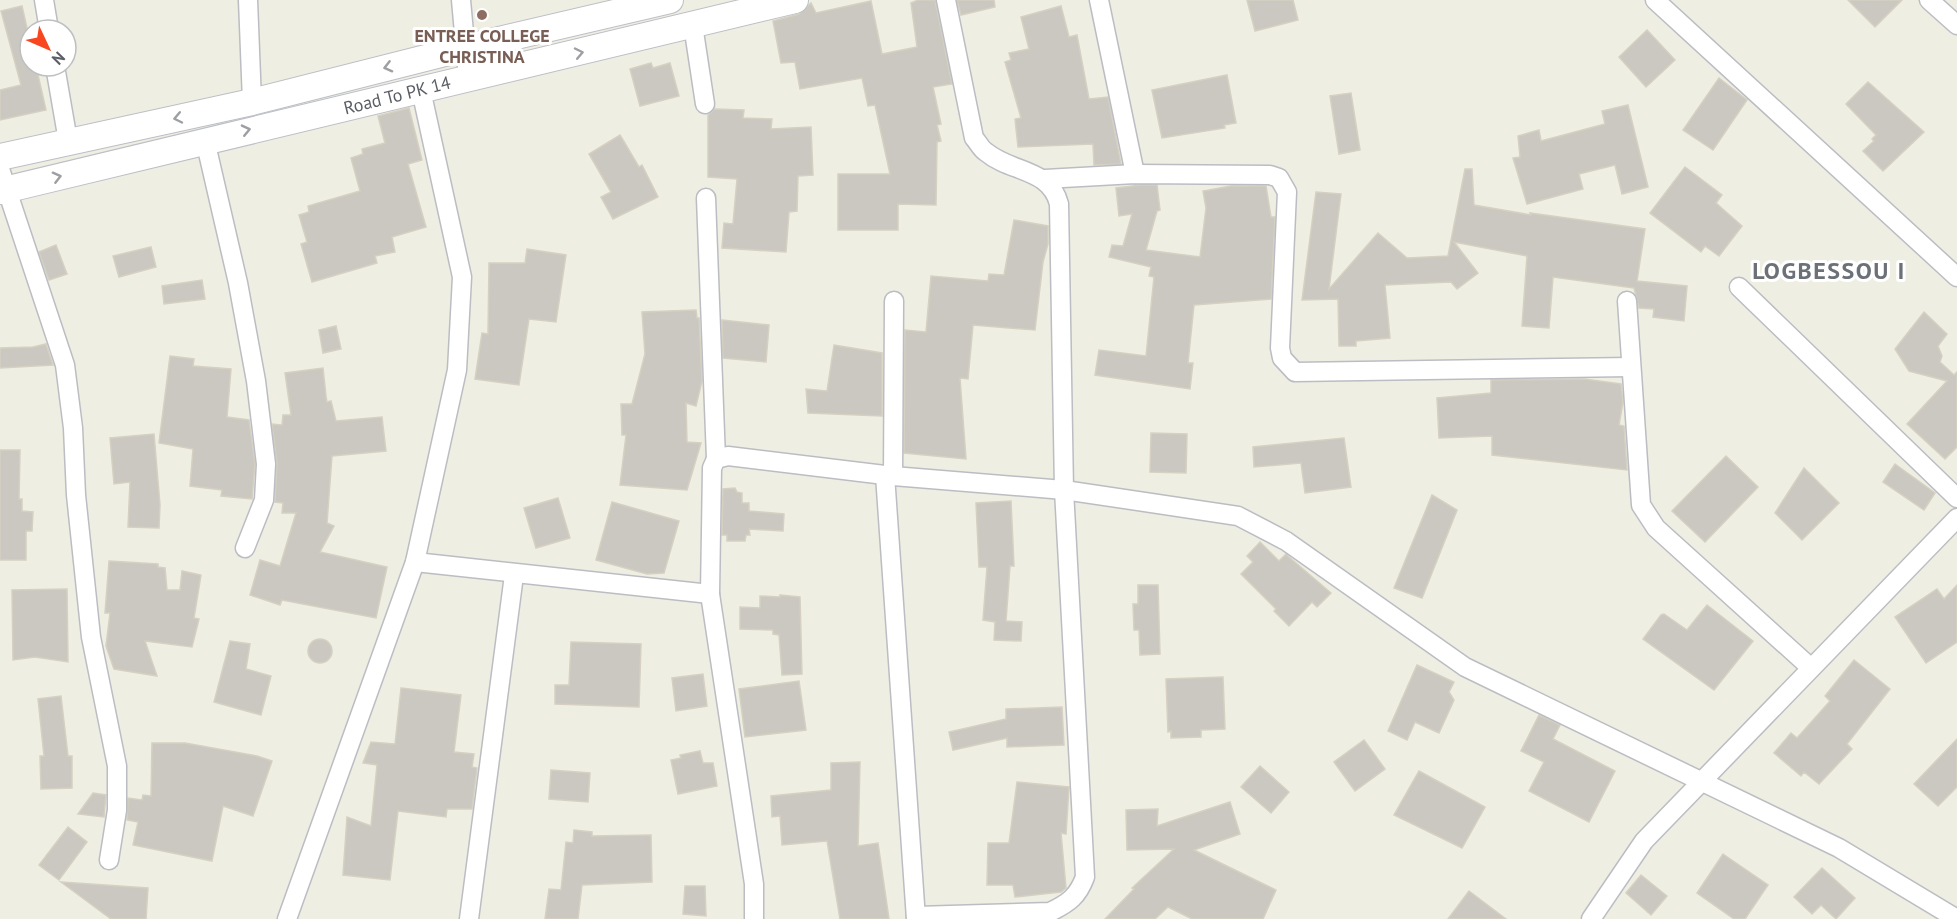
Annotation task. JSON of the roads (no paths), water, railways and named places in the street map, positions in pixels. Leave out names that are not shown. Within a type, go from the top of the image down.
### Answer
[{"type":"main road","name":"Road To PK 14","points":[[0,157],[252,102],[465,48],[670,0]]},
{"type":"main road","name":"Road To PK 14","points":[[2,183],[205,140],[795,0]]},
{"type":"street","points":[[44,0],[47,18]]},
{"type":"street","points":[[248,0],[252,102]]},
{"type":"street","points":[[461,0],[468,77]]},
{"type":"street","points":[[894,302],[889,476],[916,917],[1050,912],[1069,902],[1079,891],[1085,877],[1064,490],[1059,204],[1056,192],[1045,179],[986,152],[974,138],[946,0]]},
{"type":"street","points":[[1099,0],[1135,174]]},
{"type":"street","points":[[1655,0],[1957,277]]},
{"type":"street","points":[[1929,0],[1957,25]]},
{"type":"street","points":[[693,25],[705,104]]},
{"type":"street","points":[[57,78],[68,141]]},
{"type":"street","points":[[287,919],[415,561],[457,370],[462,277],[421,90]]},
{"type":"street","points":[[205,140],[238,283],[256,381],[266,464],[264,500],[245,548]]},
{"type":"street","points":[[1045,179],[1135,174],[1270,175],[1279,178],[1287,192],[1280,348],[1282,358],[1295,372],[1631,367]]},
{"type":"street","points":[[2,183],[65,365],[73,428],[75,495],[91,637],[117,766],[117,810],[109,860]]},
{"type":"street","points":[[706,198],[716,459],[712,468],[710,594],[754,884],[754,919]]},
{"type":"street","points":[[1739,287],[1957,498]]},
{"type":"street","points":[[1627,301],[1641,505],[1656,528],[1811,668]]},
{"type":"street","points":[[716,459],[728,456],[889,476],[1064,490],[1238,516],[1262,526],[1465,667],[1703,780],[1839,848],[1957,919]]},
{"type":"street","points":[[1591,919],[1644,841],[1957,519]]},
{"type":"street","points":[[415,561],[514,574],[710,594]]},
{"type":"street","points":[[469,919],[514,574]]},
{"type":"place","name":"ENTREE COLLEGE CHRISTINA","points":[[482,15]]},
{"type":"district","name":"LOGBESSOU I","points":[[1829,270]]}]
